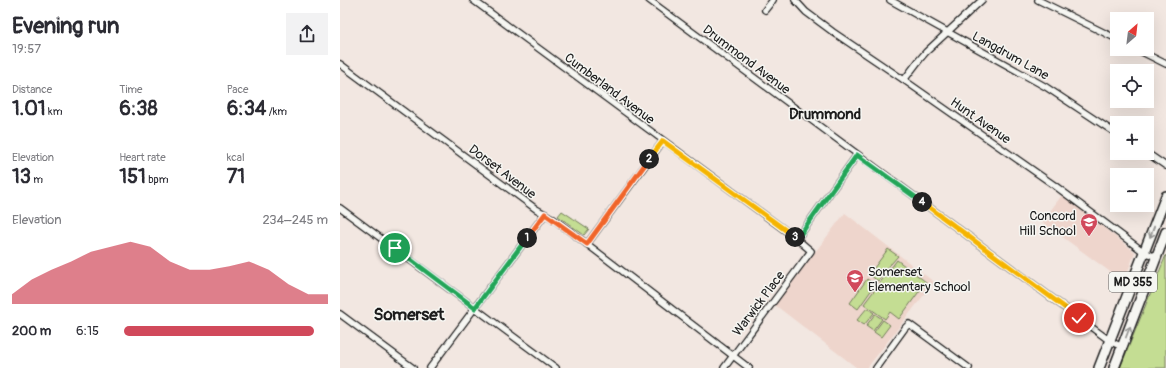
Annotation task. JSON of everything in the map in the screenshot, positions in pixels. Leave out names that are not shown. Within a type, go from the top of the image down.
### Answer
[{"type":"main road","name":"MD 355","points":[[1100,368],[1166,196]]},
{"type":"main road","name":"MD 355","points":[[1114,368],[1166,232]]},
{"type":"street","name":"Cumberland Avenue","points":[[473,0],[797,239],[811,251]]},
{"type":"street","name":"Drummond Avenue","points":[[649,0],[1110,341],[1122,347]]},
{"type":"street","points":[[765,10],[773,0]]},
{"type":"street","name":"Hunt Avenue","points":[[795,0],[819,22],[1054,185],[1144,252],[1156,257]]},
{"type":"street","name":"Langdrum Lane","points":[[890,0],[1046,87],[1110,129]]},
{"type":"street","points":[[904,80],[920,59],[982,0]]},
{"type":"street","points":[[1038,0],[1110,36]]},
{"type":"street","points":[[1150,56],[1166,64]]},
{"type":"street","name":"Dorset Avenue","points":[[340,64],[587,244],[749,368]]},
{"type":"street","points":[[587,244],[663,141]]},
{"type":"street","points":[[797,239],[857,155]]},
{"type":"street","points":[[1154,158],[1166,166]]},
{"type":"street","points":[[340,208],[556,368]]},
{"type":"street","points":[[430,368],[545,214]]},
{"type":"street","name":"Warwick Place","points":[[724,368],[811,251]]},
{"type":"street","points":[[340,314],[413,368]]},
{"type":"street","points":[[876,368],[909,324],[969,368]]},
{"type":"shaded area","name":"Concord Hill School","points":[[1062,195],[1135,252],[1124,282],[1042,222]]},
{"type":"shaded area","name":"Somerset Elementary School","points":[[845,213],[934,282],[867,368],[857,368],[775,305]]},
{"type":"green space","points":[[562,211],[589,229],[584,235],[558,216]]},
{"type":"green space","points":[[888,249],[898,256],[886,269],[887,270],[878,281],[871,276],[871,272]]},
{"type":"green space","points":[[1166,255],[1166,368],[1120,368]]},
{"type":"green space","points":[[897,260],[926,282],[899,319],[890,312],[885,319],[864,304]]},
{"type":"green space","points":[[867,279],[875,285],[858,309],[850,303]]},
{"type":"green space","points":[[867,308],[874,313],[864,325],[857,320]]},
{"type":"green space","points":[[875,314],[882,319],[873,331],[866,326]]},
{"type":"green space","points":[[883,320],[890,325],[881,337],[874,332]]},
{"type":"place","name":"Concord Hill School","points":[[1089,237]]},
{"type":"place","name":"Somerset Elementary School","points":[[855,293]]},
{"type":"district","name":"Drummond","points":[[825,114]]},
{"type":"district","name":"Somerset","points":[[409,314]]},
{"type":"route","points":[[395,248],[475,308],[545,214],[587,244],[663,141],[797,239],[857,155],[1079,318]]}]
